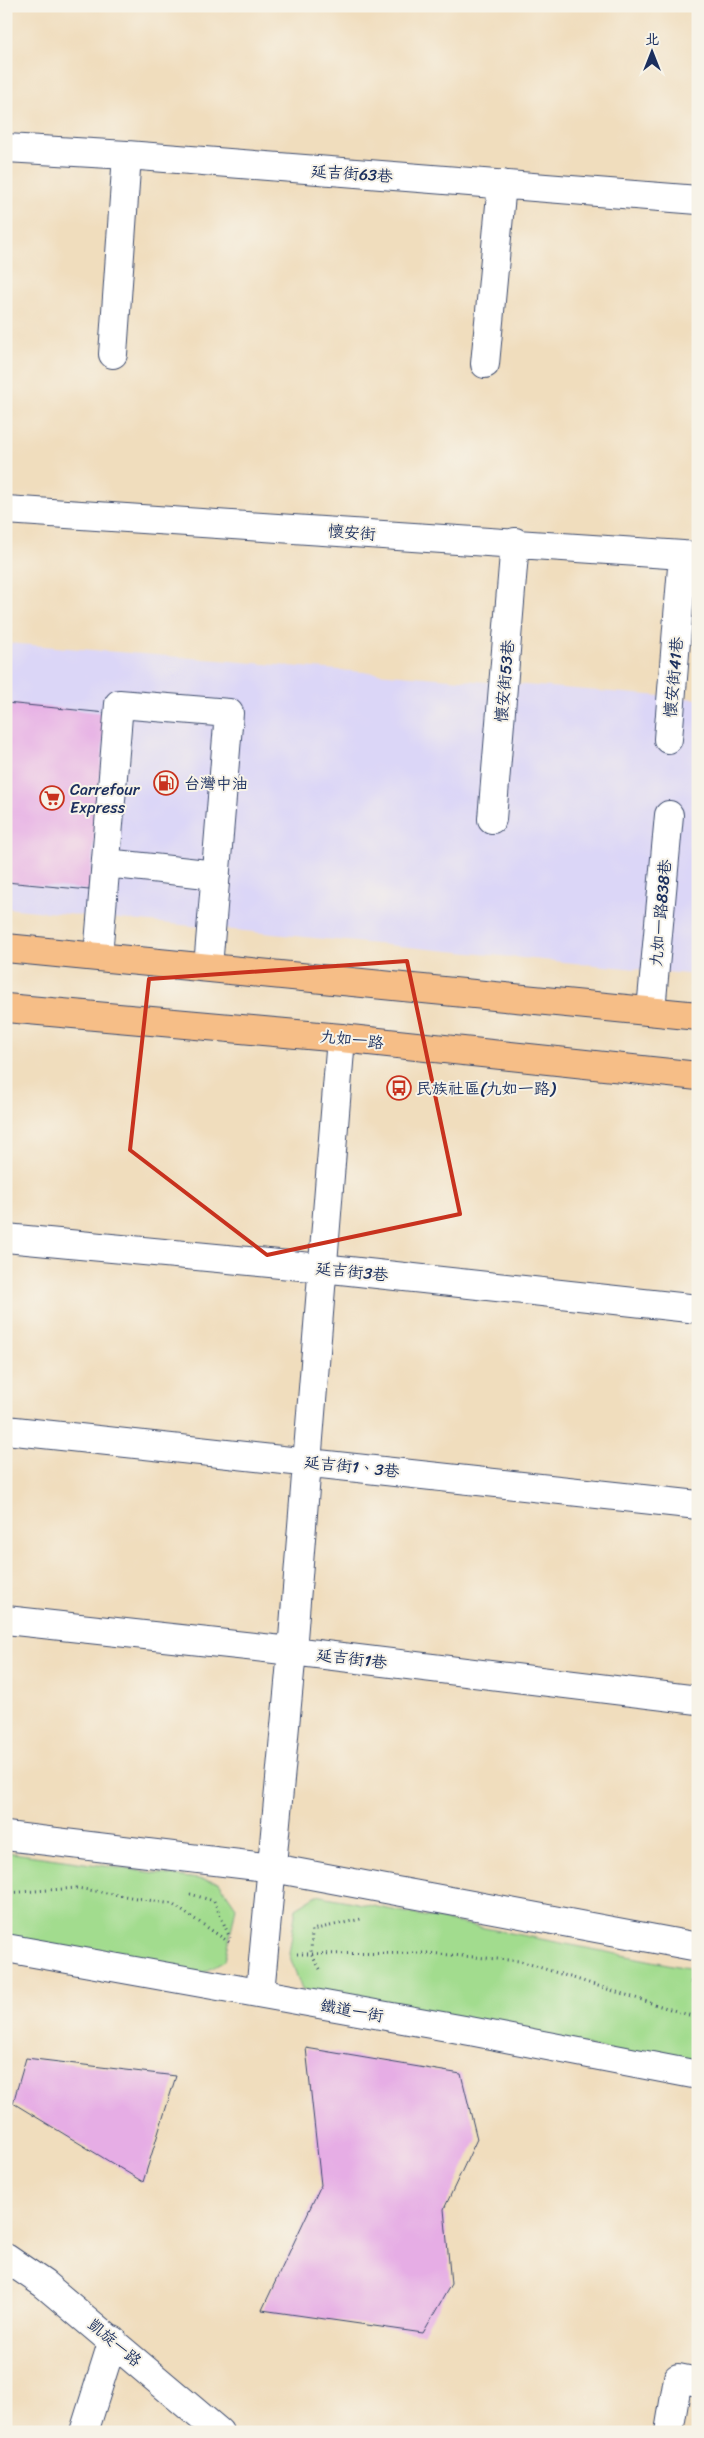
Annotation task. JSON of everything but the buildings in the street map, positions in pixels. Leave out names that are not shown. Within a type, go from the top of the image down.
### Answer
[{"type":"main road","points":[[6,948],[698,1016]]},
{"type":"main road","name":"九如一路","points":[[6,1008],[341,1038],[698,1076]]},
{"type":"street","name":"延吉街63巷","points":[[6,148],[127,155],[698,200]]},
{"type":"street","points":[[113,354],[127,155]]},
{"type":"street","points":[[485,364],[502,184]]},
{"type":"street","name":"懷安街","points":[[6,510],[690,555]]},
{"type":"street","name":"懷安街53巷","points":[[492,819],[515,542]]},
{"type":"street","name":"懷安街41巷","points":[[668,739],[690,555]]},
{"type":"street","points":[[98,956],[119,704],[229,713],[208,967]]},
{"type":"street","name":"九如一路838巷","points":[[651,1010],[669,815]]},
{"type":"street","points":[[106,863],[216,875]]},
{"type":"street","points":[[260,1993],[292,1651],[341,1038]]},
{"type":"street","name":"延吉街3巷","points":[[6,1238],[322,1268],[698,1309]]},
{"type":"street","name":"延吉街1、3巷","points":[[6,1430],[307,1461],[698,1505]]},
{"type":"street","name":"延吉街1巷","points":[[6,1620],[292,1651],[698,1700]]},
{"type":"street","points":[[6,1836],[273,1868],[698,1947]]},
{"type":"street","name":"鐵道一街","points":[[6,1948],[260,1993],[698,2075]]},
{"type":"street","name":"凱旋一路","points":[[6,2258],[44,2284],[113,2340],[219,2432]]},
{"type":"street","points":[[84,2432],[113,2340]]},
{"type":"street","points":[[669,2432],[678,2378],[698,2382]]},
{"type":"path","points":[[6,1893],[77,1888],[172,1904],[232,1944]]},
{"type":"path","points":[[188,1893],[214,1901],[232,1944]]},
{"type":"path","points":[[224,1950],[232,1944]]},
{"type":"path","points":[[296,1954],[428,1953],[520,1961],[698,2018]]},
{"type":"highlighted area","points":[[407,961],[460,1214],[267,1255],[130,1150],[149,979]]},
{"type":"shaded area","points":[[6,643],[698,699],[698,975],[6,908]]},
{"type":"green space","points":[[6,1852],[219,1882],[236,1907],[225,1961],[203,1973],[6,1946]]},
{"type":"green space","points":[[317,1895],[698,1970],[698,2068],[302,1990],[289,1954],[296,1908]]},
{"type":"place","name":"台灣中油","points":[[166,783]]},
{"type":"place","name":"Carrefour Express","points":[[52,798]]},
{"type":"place","name":"民族社區(九如一路)","points":[[399,1088]]}]
